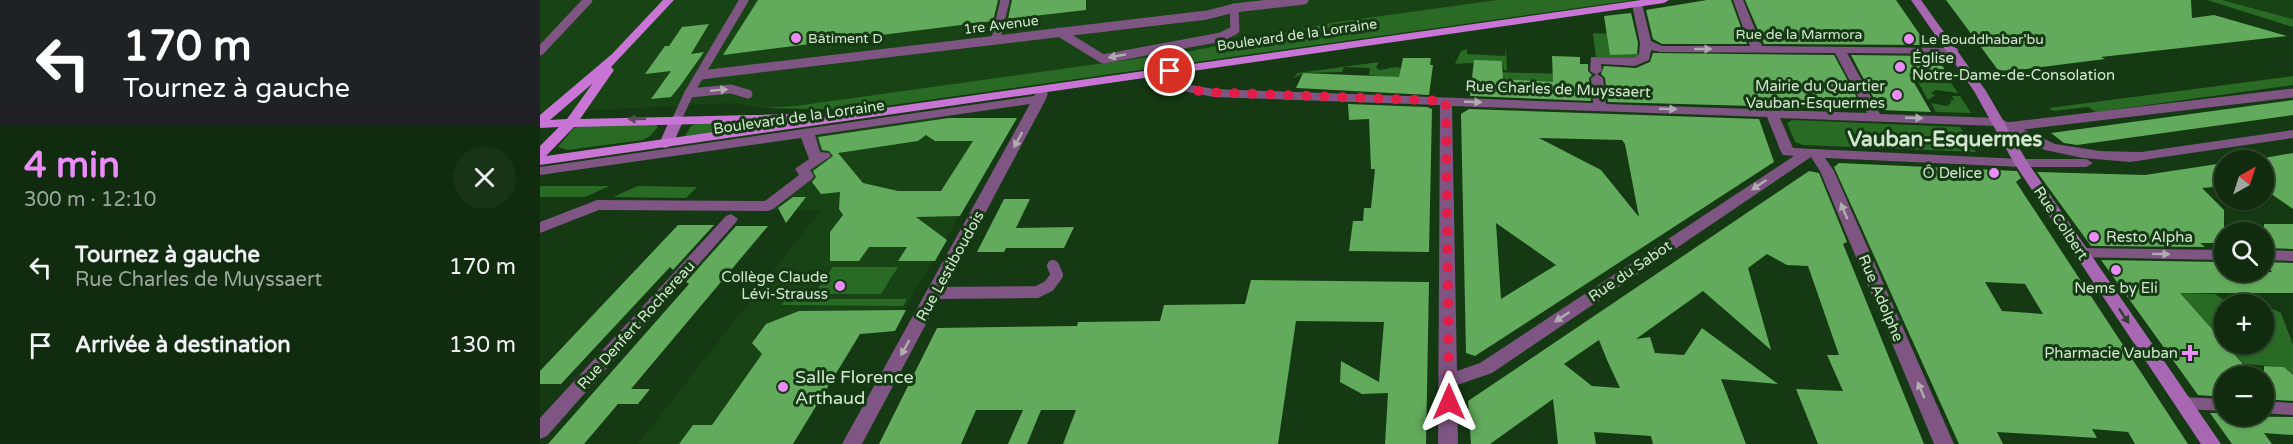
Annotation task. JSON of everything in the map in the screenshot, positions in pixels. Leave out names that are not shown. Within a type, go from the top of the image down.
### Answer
[{"type":"main road","points":[[540,123],[616,57],[669,0]]},
{"type":"main road","name":"Boulevard de la Lorraine","points":[[540,161],[864,114],[1042,93],[1309,49],[1664,0]]},
{"type":"main road","points":[[540,154],[572,122],[616,57]]},
{"type":"main road","name":"Boulevard de la Lorraine","points":[[540,123],[806,118],[864,114]]},
{"type":"street","points":[[1737,0],[1757,49]]},
{"type":"street","name":"Rue Colbert","points":[[1916,0],[2003,124],[2020,163],[2211,444]]},
{"type":"street","points":[[1600,106],[1595,60],[1640,61],[1645,57],[1646,44],[1637,4]]},
{"type":"street","name":"Rue de la Marmora","points":[[1646,44],[1660,50],[1953,50]]},
{"type":"street","points":[[1839,49],[1875,117]]},
{"type":"street","name":"Rue Charles de Muyssaert","points":[[1170,71],[1187,88],[1220,96],[1600,106],[2003,124]]},
{"type":"street","name":"Boulevard de la Lorraine","points":[[562,166],[1042,93]]},
{"type":"street","name":"Rue Lestiboudois","points":[[852,444],[1042,93]]},
{"type":"street","points":[[1446,101],[1448,444]]},
{"type":"street","points":[[1772,114],[1788,152],[2020,163],[2086,163],[2289,137]]},
{"type":"street","points":[[666,144],[677,119]]},
{"type":"street","points":[[2003,124],[2035,142],[2062,152],[2087,156],[2139,156]]},
{"type":"street","points":[[540,171],[803,134],[810,137],[814,157],[824,156],[802,169],[807,176],[768,206],[597,205],[540,228]]},
{"type":"street","name":"Rue du Sabot","points":[[1449,381],[1486,368],[1811,153]]},
{"type":"street","name":"Rue Adolphe","points":[[1811,153],[1827,171],[1944,444]]},
{"type":"street","name":"Rue Denfert Rochereau","points":[[540,431],[731,219]]},
{"type":"street","points":[[2081,253],[2214,255]]},
{"type":"street","points":[[2274,255],[2293,256]]},
{"type":"lane","points":[[540,51],[588,0]]},
{"type":"lane","points":[[677,119],[689,93],[744,0]]},
{"type":"lane","points":[[996,39],[1005,0]]},
{"type":"lane","name":"1re Avenue","points":[[700,75],[1207,15],[1234,8],[1298,0]]},
{"type":"lane","points":[[1059,32],[1103,59],[1221,38],[1235,30],[1234,8]]},
{"type":"lane","points":[[689,93],[731,89],[748,94]]},
{"type":"lane","points":[[2003,124],[2293,93]]},
{"type":"lane","points":[[935,293],[1037,292],[1053,284],[1057,275],[1053,266]]},
{"type":"lane","points":[[2183,403],[2214,405]]},
{"type":"lane","points":[[2274,408],[2293,409]]},
{"type":"shaded area","points":[[540,0],[1497,0],[1337,22],[1191,51],[795,106],[762,108],[730,103],[540,113]]},
{"type":"shaded area","points":[[1497,0],[1634,0],[857,110],[762,108],[795,106],[1191,51],[1337,22]]},
{"type":"shaded area","points":[[2207,0],[2222,0],[2293,19],[2293,27]]},
{"type":"shaded area","points":[[2222,0],[2293,0],[2293,19]]},
{"type":"shaded area","points":[[1593,34],[1610,34],[1614,53],[1641,54],[1637,59],[1596,57]]},
{"type":"shaded area","points":[[1506,48],[1507,70],[1518,71],[1504,70],[1502,61],[1455,64],[1461,51],[1467,49],[1467,54],[1505,56]]},
{"type":"shaded area","points":[[1379,62],[1376,67],[1379,70],[1397,67],[1407,71],[1406,79],[1369,75],[1370,68],[1344,67],[1342,72],[1303,73],[1292,79],[1298,73]]},
{"type":"shaded area","points":[[1495,72],[1562,74],[1563,85],[1508,79],[1507,83]]},
{"type":"shaded area","points":[[2293,76],[2293,85],[2096,112],[2088,107],[2053,111],[2049,108]]},
{"type":"shaded area","points":[[1918,82],[1951,83],[1958,93],[1936,90],[1931,93],[1935,95],[1928,100]]},
{"type":"shaded area","points":[[1952,96],[1960,96],[1971,113],[1936,112],[1931,103],[1947,106],[1952,102],[1949,101],[1954,100]]},
{"type":"shaded area","name":"Collège Claude Lévi-Strauss","points":[[934,118],[1016,119],[904,310],[906,311],[895,331],[859,335],[793,444],[638,444],[821,210],[764,209],[807,176],[803,170],[822,157],[810,137]]},
{"type":"shaded area","points":[[1792,120],[1960,127],[1976,152],[1803,145],[1795,142],[1787,123]]},
{"type":"shaded area","points":[[699,123],[762,123],[765,125],[685,136],[691,126]]},
{"type":"shaded area","points":[[581,124],[654,124],[658,127],[643,140],[567,150],[558,147],[574,128]]},
{"type":"shaded area","points":[[540,186],[610,186],[585,197],[540,197]]},
{"type":"shaded area","points":[[638,186],[697,187],[686,198],[613,197]]},
{"type":"shaded area","points":[[833,267],[898,267],[881,294],[814,294]]},
{"type":"shaded area","points":[[2180,293],[2215,294],[2214,332]]},
{"type":"shaded area","points":[[786,299],[907,299],[903,306],[781,305]]},
{"type":"shaded area","points":[[2274,310],[2281,313],[2293,345],[2293,375],[2284,367],[2244,364],[2234,354],[2274,354]]},
{"type":"building","name":"Bâtiment D","points":[[758,0],[998,0],[993,21],[723,55]]},
{"type":"building","points":[[1012,0],[1086,0],[1086,10],[1008,19]]},
{"type":"building","points":[[1707,0],[1731,0],[1747,44],[1662,44],[1653,39],[1646,10]]},
{"type":"building","points":[[1745,0],[1896,0],[1927,45],[1764,44]]},
{"type":"building","points":[[1946,0],[2191,0],[2192,18],[2214,15],[2287,36],[2101,57],[2105,59],[2011,71],[1998,70]]},
{"type":"building","points":[[1631,13],[1638,43],[1637,54],[1610,55],[1604,16]]},
{"type":"building","points":[[709,24],[691,54],[704,52],[680,86],[671,97],[651,99],[671,71],[645,74],[665,46],[669,46],[682,27]]},
{"type":"building","points":[[1653,53],[1834,55],[1863,109],[1608,102],[1605,78],[1601,74],[1604,66],[1636,68],[1650,62]]},
{"type":"building","points":[[1851,55],[1935,56],[1946,71],[1936,70],[1939,76],[1909,74],[1931,112],[1880,110]]},
{"type":"building","points":[[1552,56],[1580,57],[1580,64],[1588,64],[1588,71],[1592,75],[1589,78],[1591,101],[1470,96],[1474,60],[1502,61],[1503,79],[1553,82]]},
{"type":"building","points":[[1403,58],[1431,58],[1430,65],[1433,65],[1429,95],[1296,88],[1303,73],[1399,77]]},
{"type":"building","points":[[2293,100],[2293,115],[2077,145],[2064,143],[2051,133]]},
{"type":"building","points":[[1348,104],[1432,109],[1429,252],[1349,251],[1353,221],[1363,221],[1364,208],[1371,208],[1375,169],[1371,169],[1369,119],[1349,120]]},
{"type":"building","points":[[1469,109],[1759,119],[1774,162],[1475,356],[1466,353],[1461,114]],"holes":[[[1539,138],[1622,140],[1625,144],[1639,217],[1601,170]],[[1496,223],[1556,265],[1501,299]]]},
{"type":"building","points":[[949,118],[1017,118],[960,216],[916,217],[947,240],[935,261],[898,261],[907,247],[869,247],[859,261],[830,261],[830,232],[843,215],[839,209],[840,192],[821,194],[812,182],[816,177],[813,171],[833,156],[829,151],[822,150],[818,137]],"holes":[[[926,135],[935,141],[973,141],[941,191],[898,191],[863,183],[838,153],[918,141]]]},
{"type":"building","points":[[2293,153],[2293,209],[2274,196],[2274,156]]},
{"type":"building","points":[[1839,163],[2017,171],[2021,178],[2016,182],[2188,444],[2135,444],[2128,432],[2092,429],[2097,438],[1997,432],[2003,444],[1959,444],[1834,167]],"holes":[[[1985,282],[2025,284],[2043,314],[2002,311]]]},
{"type":"building","points":[[2214,165],[2214,187],[2202,188],[2214,200],[2214,210],[2224,210],[2224,222],[2214,222],[2214,243],[2200,243],[2205,247],[2091,246],[2037,172],[2145,175]]},
{"type":"building","points":[[1809,171],[1819,173],[1847,242],[1843,244],[1924,444],[1818,444],[1796,389],[1843,391],[1827,355],[1839,355],[1808,266],[1787,265],[1767,254],[1748,268],[1771,350],[1703,291],[1636,339],[1650,337],[1655,353],[1684,355],[1702,328],[1778,384],[1721,379],[1746,444],[1653,444],[1651,436],[1594,432],[1596,444],[1558,444],[1553,399],[1490,444],[1471,444],[1468,401]],"holes":[[[1599,340],[1620,388],[1592,386],[1564,364]]]},
{"type":"building","points":[[793,197],[806,197],[786,223],[778,208]]},
{"type":"building","points":[[1004,199],[1030,199],[1016,228],[1074,227],[1064,248],[1006,248],[1004,252],[977,252]]},
{"type":"building","points":[[2274,224],[2293,224],[2293,249],[2274,248]]},
{"type":"building","points":[[678,225],[714,225],[673,270],[670,267],[561,384],[540,384],[540,371]]},
{"type":"building","points":[[736,226],[768,226],[631,389],[650,389],[638,404],[618,404],[584,444],[548,444],[689,284],[686,282]]},
{"type":"building","points":[[2101,260],[2214,262],[2214,282],[2274,282],[2274,262],[2293,263],[2293,293],[2180,293],[2214,331],[2214,354],[2234,354],[2245,366],[2214,366],[2214,396],[2198,395]]},
{"type":"building","points":[[1251,280],[1429,282],[1426,444],[1385,444],[1388,393],[1362,394],[1340,382],[1341,361],[1379,382],[1384,322],[1296,321],[1278,444],[1063,444],[1076,410],[1041,410],[1027,444],[1008,444],[1023,410],[976,410],[961,444],[879,444],[937,328],[1077,326],[1078,322],[1160,321],[1164,305],[1245,304]]},
{"type":"building","name":"Salle Florence Arthaud","points":[[906,310],[895,331],[860,334],[793,444],[679,444],[693,425],[712,425],[762,354],[752,343],[766,324],[799,311]]},
{"type":"building","points":[[2274,366],[2284,367],[2293,375],[2293,401],[2274,400]]},
{"type":"building","points":[[2274,417],[2293,417],[2293,435],[2264,433],[2272,444],[2232,444],[2219,426],[2274,426]]},
{"type":"place","name":"Bâtiment D","points":[[796,38]]},
{"type":"place","name":"Le Bouddhabar'bu","points":[[1909,39]]},
{"type":"place","name":"Église Notre-Dame-de-Consolation","points":[[1900,67]]},
{"type":"place","name":"Mairie du Quartier Vauban-Esquermes","points":[[1897,95]]},
{"type":"place","name":"Ô Delice","points":[[1994,173]]},
{"type":"place","name":"Resto Alpha","points":[[2094,237]]},
{"type":"place","name":"Nems by Eli","points":[[2116,270]]},
{"type":"place","name":"Collège Claude Lévi-Strauss","points":[[840,286]]},
{"type":"place","name":"Pharmacie Vauban","points":[[2190,353]]},
{"type":"place","name":"Salle Florence Arthaud","points":[[783,387]]},
{"type":"district","name":"Vauban-Esquermes","points":[[1945,139]]},
{"type":"route","points":[[1170,71],[1187,88],[1202,92],[1446,101],[1449,402]]}]
